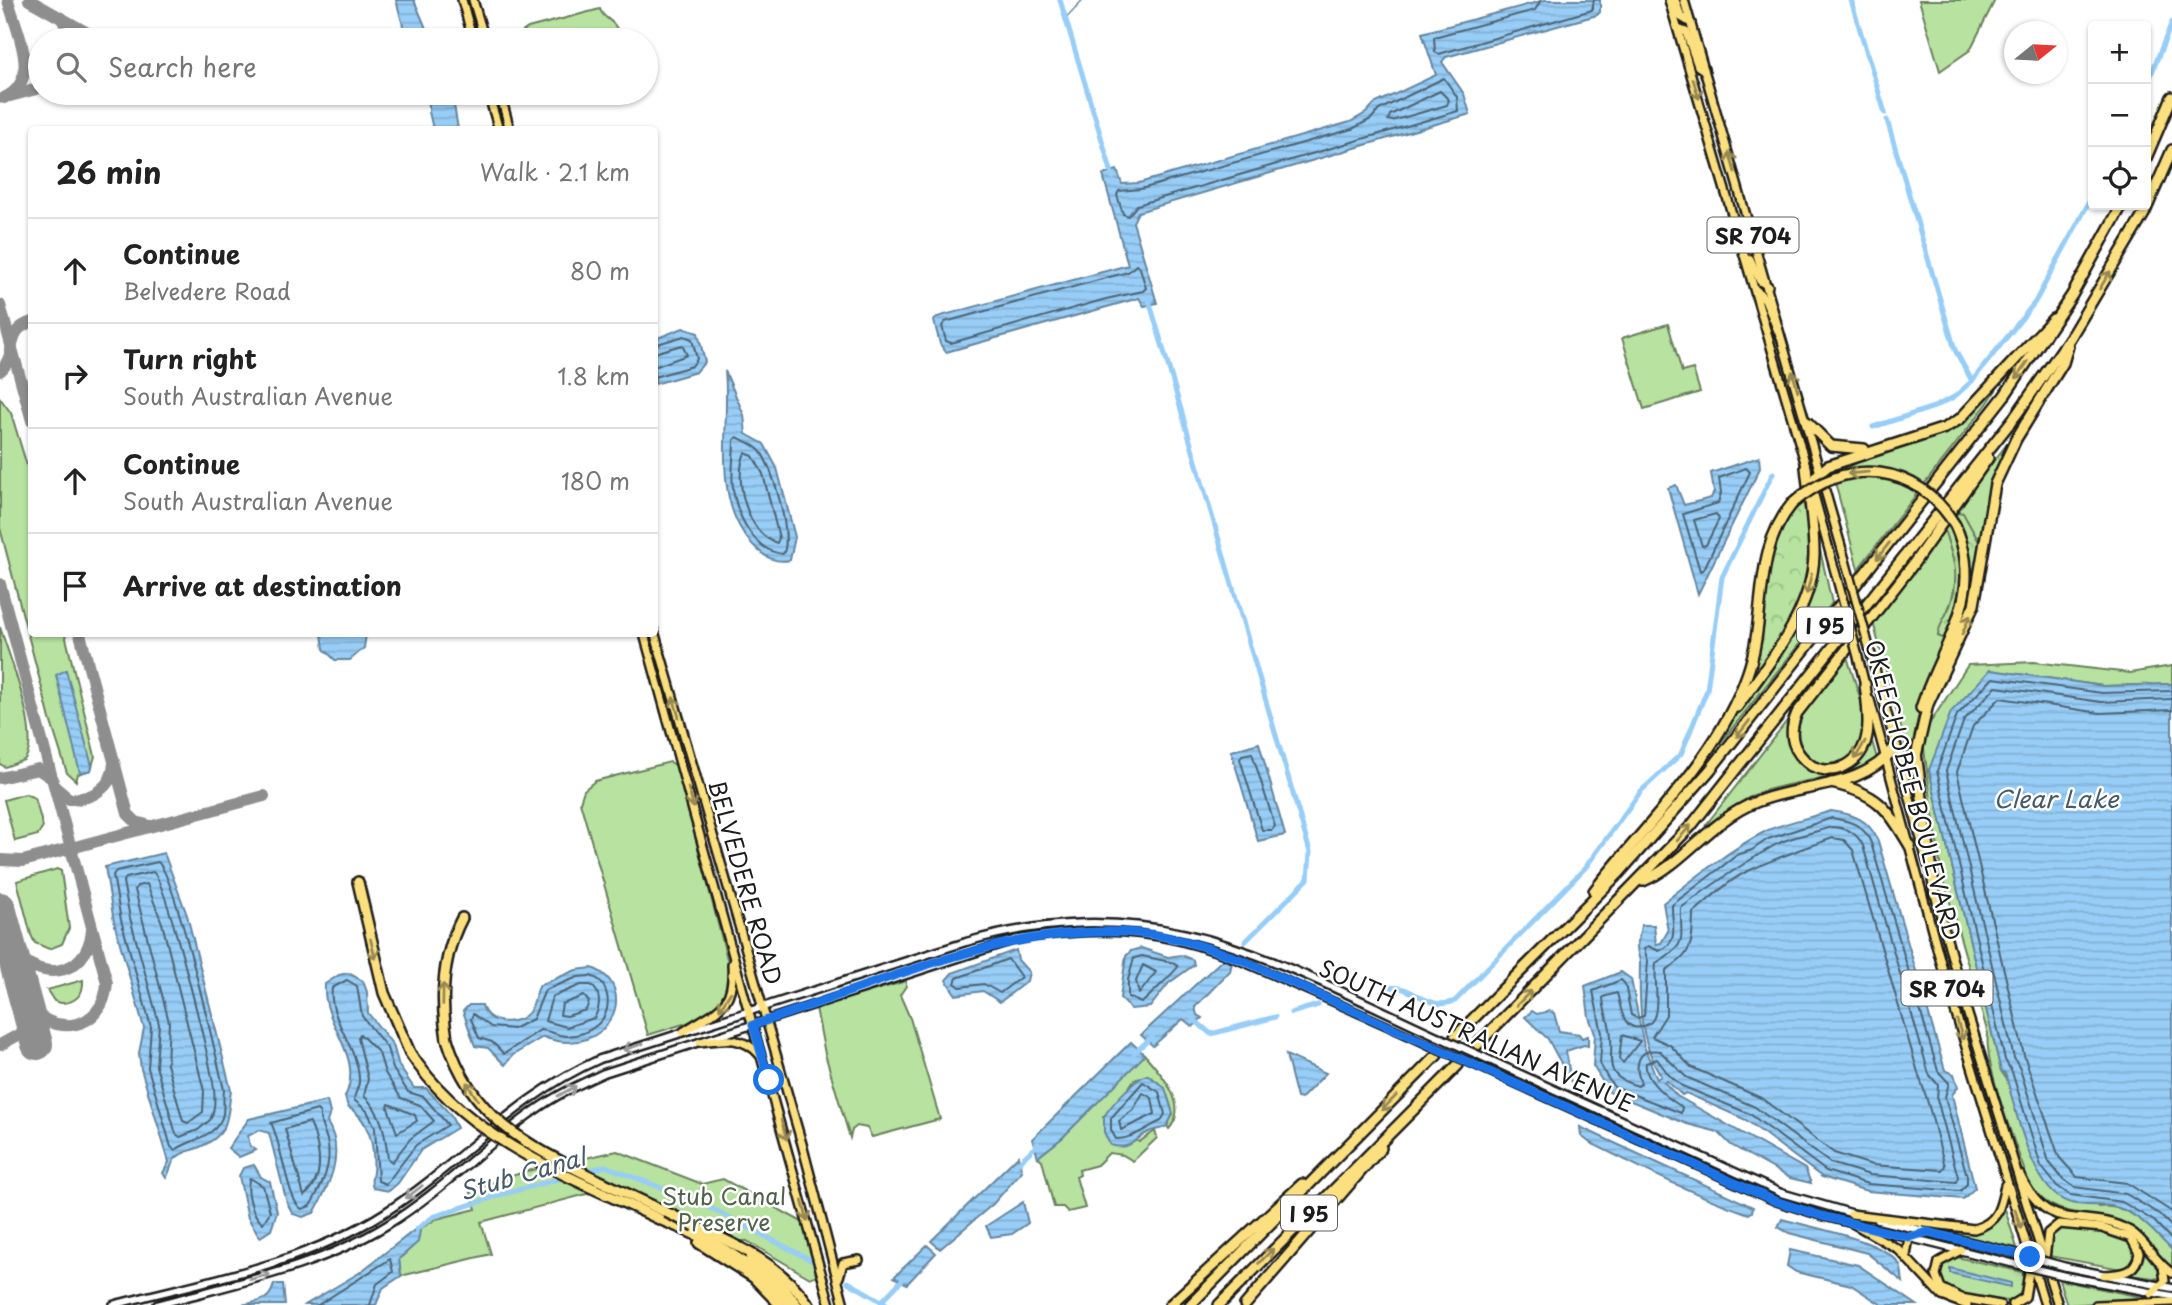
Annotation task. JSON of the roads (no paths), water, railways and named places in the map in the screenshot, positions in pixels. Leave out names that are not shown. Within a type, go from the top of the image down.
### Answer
[{"type":"highway","points":[[2151,147],[2172,97]]},
{"type":"highway","name":"I 95","points":[[1476,1046],[1638,883],[1736,772],[2001,434],[2070,338],[2144,214],[2172,150]]},
{"type":"highway","name":"I 95","points":[[1455,1037],[1637,854],[1710,770],[2005,395],[2060,313],[2119,210]]},
{"type":"highway","points":[[1812,489],[1821,470],[1879,448],[1945,428],[1960,419],[1985,395],[2041,328],[2060,313]]},
{"type":"highway","points":[[1916,756],[1928,704],[1974,605],[1995,484],[2017,439],[2063,363],[2070,338]]},
{"type":"highway","points":[[1807,422],[1825,442],[1838,448],[1879,448]]},
{"type":"highway","points":[[1865,684],[1868,727],[1862,750],[1856,759],[1838,769],[1812,766],[1794,747],[1792,731],[1797,713],[1911,567],[1982,469],[2001,434]]},
{"type":"highway","points":[[1571,922],[1661,812],[1784,637],[1807,594],[1814,554],[1806,467]]},
{"type":"highway","points":[[1719,731],[1748,674],[1764,567],[1773,533],[1793,504],[1813,487],[1836,476],[1873,472],[1902,478],[1937,500],[1955,525],[1966,555],[1968,585],[1959,616],[1919,714],[1916,756],[1935,894]]},
{"type":"highway","points":[[1638,883],[1656,876],[1720,821],[1738,810],[1777,794],[1871,771],[1886,759],[1896,746]]},
{"type":"highway","points":[[1829,783],[1855,788],[1881,803],[1910,846]]},
{"type":"highway","points":[[358,882],[384,993],[410,1054],[440,1093],[492,1136],[741,1261],[770,1283],[789,1305]]},
{"type":"highway","points":[[462,918],[452,941],[444,974],[442,1000],[447,1039],[469,1088],[501,1125],[557,1160],[765,1262],[791,1283],[809,1305]]},
{"type":"highway","name":"I 95","points":[[1189,1305],[1437,1055]]},
{"type":"highway","name":"I 95","points":[[1219,1305],[1458,1065]]},
{"type":"highway","points":[[1240,1305],[1365,1170],[1401,1122]]},
{"type":"highway","points":[[1170,1305],[1287,1195],[1328,1164]]},
{"type":"highway","points":[[659,1219],[744,1271],[780,1305]]},
{"type":"highway","points":[[695,1226],[755,1262],[797,1305]]},
{"type":"highway","points":[[1245,1305],[1281,1261]]},
{"type":"main road","points":[[462,0],[470,28]]},
{"type":"main road","points":[[473,0],[481,28]]},
{"type":"main road","name":"OKEECHOBEE BOULEVARD","points":[[1669,0],[1806,467],[1947,985],[2045,1305]]},
{"type":"main road","points":[[1675,0],[1681,17],[1691,23]]},
{"type":"main road","name":"OKEECHOBEE BOULEVARD","points":[[1684,0],[1821,470],[1935,894],[2045,1270],[2058,1305]]},
{"type":"main road","points":[[1678,29],[1686,32],[1698,66],[1704,69]]},
{"type":"main road","points":[[492,105],[498,126]]},
{"type":"main road","points":[[503,105],[509,126]]},
{"type":"main road","points":[[1744,250],[1760,281],[1768,286]]},
{"type":"main road","points":[[1756,290],[1765,299],[1774,326],[1784,342]]},
{"type":"main road","name":"BELVEDERE ROAD","points":[[645,637],[830,1305]]},
{"type":"main road","name":"BELVEDERE ROAD","points":[[656,637],[844,1305]]},
{"type":"main road","name":"SOUTH AUSTRALIAN AVENUE","points":[[113,1305],[288,1257],[343,1236],[408,1196],[515,1108],[557,1079],[600,1059],[992,934],[1058,923],[1111,922],[1170,929],[1227,943],[1781,1193],[1851,1214],[2066,1267],[2172,1288]]},
{"type":"main road","name":"SOUTH AUSTRALIAN AVENUE","points":[[157,1305],[298,1266],[346,1247],[407,1212],[534,1111],[570,1088],[604,1073],[1014,940],[1069,933],[1139,933],[1180,940],[1242,960],[1775,1201],[1854,1224],[2065,1276],[2172,1296]]},
{"type":"main road","points":[[683,1032],[715,1014],[729,999],[733,982],[732,950]]},
{"type":"main road","points":[[699,1042],[740,1040],[751,1045],[763,1059]]},
{"type":"main road","points":[[2010,1152],[2027,1190],[2043,1208],[2066,1217],[2099,1221],[2129,1230],[2162,1266],[2172,1273]]},
{"type":"main road","points":[[1851,1214],[1974,1229],[1988,1223],[1998,1213],[2006,1181]]},
{"type":"main road","points":[[2045,1270],[2048,1233],[2054,1227],[2070,1223],[2115,1231],[2135,1242],[2139,1253],[2133,1268],[2127,1272],[2104,1275]]},
{"type":"main road","points":[[1854,1224],[1883,1238],[1906,1256],[1942,1296],[1967,1305]]},
{"type":"main road","points":[[1906,1256],[1909,1237],[1928,1232]]},
{"type":"main road","points":[[1961,1250],[1939,1262],[1936,1279],[1941,1288],[1961,1298],[2000,1305]]},
{"type":"main road","points":[[2012,1305],[2025,1297],[2028,1291],[2030,1258]]},
{"type":"main road","points":[[839,1285],[842,1264],[859,1260]]},
{"type":"main road","points":[[2151,1294],[2161,1287],[2166,1277],[2162,1266]]},
{"type":"main road","points":[[2096,1305],[2172,1302]]},
{"type":"water","points":[[396,0],[414,0],[426,28],[404,28]]},
{"type":"water","points":[[1545,0],[1600,0],[1600,12],[1446,57],[1442,62],[1464,94],[1470,114],[1138,212],[1133,222],[1157,303],[1144,306],[1139,298],[946,352],[940,344],[934,321],[937,317],[1128,265],[1103,175],[1117,170],[1122,184],[1139,183],[1350,122],[1366,113],[1374,104],[1436,75],[1422,33]]},
{"type":"water","points":[[429,105],[454,105],[458,126],[432,126]]},
{"type":"water","points":[[683,328],[698,333],[705,362],[696,372],[658,383],[658,338]]},
{"type":"water","points":[[725,371],[744,415],[746,434],[764,444],[777,468],[795,537],[790,560],[776,560],[760,552],[741,530],[732,510],[725,465]]},
{"type":"water","points":[[1759,457],[1760,468],[1698,594],[1668,488],[1676,485],[1684,505],[1711,498],[1714,492],[1711,473]]},
{"type":"water","points":[[322,637],[366,637],[364,648],[350,660],[335,660],[324,649]]},
{"type":"water","points":[[66,670],[92,766],[91,770],[80,773],[56,675]]},
{"type":"water","name":"Clear Lake","points":[[1990,670],[2103,686],[2172,684],[2172,1250],[2129,1212],[2111,1206],[2073,1204],[2055,1194],[2034,1165],[2005,1073],[2001,1071],[1929,770],[1951,712]]},
{"type":"water","points":[[1259,743],[1285,835],[1258,841],[1231,751]]},
{"type":"water","points":[[1831,811],[1859,819],[1870,827],[1878,841],[1945,1070],[1954,1074],[1958,1087],[1952,1095],[1975,1188],[1963,1199],[1867,1191],[1822,1177],[1746,1120],[1686,1093],[1682,1095],[1667,1081],[1664,1082],[1677,1096],[1805,1169],[1811,1183],[1790,1178],[1731,1145],[1718,1132],[1687,1124],[1609,1092],[1593,1066],[1595,1034],[1589,1017],[1585,986],[1621,972],[1631,979],[1644,1046],[1657,1079],[1661,1076],[1648,1049],[1642,1021],[1637,947],[1641,925],[1654,925],[1656,944],[1661,943],[1668,931],[1663,903],[1751,839],[1788,823]]},
{"type":"water","points":[[164,853],[187,915],[231,1090],[222,1131],[210,1142],[178,1156],[166,1178],[163,1173],[169,1162],[141,1069],[139,1053],[144,1028],[114,922],[105,867]]},
{"type":"water","points":[[1141,948],[1168,957],[1181,955],[1193,960],[1194,965],[1169,983],[1150,1007],[1131,1009],[1120,998],[1126,956]]},
{"type":"water","points":[[1016,950],[1018,960],[1029,972],[1027,981],[1000,1002],[983,991],[956,995],[946,980],[952,973]]},
{"type":"water","points":[[1222,960],[1232,963],[1230,971],[1195,1007],[1197,1015],[1202,1018],[1193,1027],[1183,1019],[1153,1046],[1141,1035]]},
{"type":"water","points":[[592,968],[607,977],[614,990],[616,1004],[611,1019],[601,1031],[586,1039],[566,1042],[543,1037],[513,1055],[505,1065],[488,1048],[475,1046],[463,1011],[469,1005],[482,1005],[489,1017],[495,1020],[517,1020],[524,1017],[533,1006],[540,985],[576,970]]},
{"type":"water","points":[[348,973],[363,981],[367,992],[368,1013],[393,1045],[399,1066],[414,1088],[426,1088],[450,1114],[457,1128],[421,1150],[398,1183],[389,1191],[372,1186],[370,1135],[361,1119],[348,1107],[345,1097],[350,1082],[350,1067],[326,999],[325,984]]},
{"type":"water","points":[[1532,1011],[1537,1014],[1550,1011],[1554,1013],[1559,1031],[1579,1034],[1582,1038],[1588,1036],[1588,1046],[1566,1051],[1571,1082],[1548,1039],[1525,1017]]},
{"type":"water","points":[[1131,1042],[1144,1054],[1143,1057],[1062,1138],[1038,1157],[1032,1139]]},
{"type":"water","points":[[1286,1055],[1326,1073],[1301,1099],[1297,1098]]},
{"type":"water","points":[[1148,1075],[1165,1088],[1173,1114],[1167,1126],[1149,1132],[1128,1145],[1110,1145],[1104,1132],[1104,1117],[1131,1086]]},
{"type":"water","points":[[327,1101],[330,1113],[327,1122],[335,1145],[333,1169],[314,1213],[303,1217],[293,1214],[287,1203],[269,1133],[259,1130],[248,1136],[250,1146],[256,1150],[239,1157],[228,1148],[249,1119]]},
{"type":"water","points":[[1580,1127],[1753,1207],[1752,1212],[1749,1214],[1708,1198],[1628,1162],[1589,1142],[1581,1136]]},
{"type":"water","points":[[1018,1156],[1022,1171],[993,1204],[940,1249],[931,1241]]},
{"type":"water","points":[[254,1165],[261,1177],[270,1182],[277,1212],[271,1230],[260,1237],[248,1218],[239,1176],[243,1168]]},
{"type":"water","points":[[1023,1202],[1028,1223],[1012,1234],[991,1237],[986,1226]]},
{"type":"water","points":[[1782,1219],[1879,1248],[1900,1265],[1903,1282],[1867,1253],[1789,1233],[1778,1227]]},
{"type":"water","points":[[421,1225],[418,1242],[399,1259],[401,1276],[383,1288],[376,1305],[305,1305],[359,1273]]},
{"type":"water","points":[[927,1245],[936,1253],[907,1284],[894,1277]]},
{"type":"water","points":[[1790,1250],[1858,1265],[1917,1305],[1882,1305],[1851,1285],[1796,1272],[1787,1266]]},
{"type":"water","points":[[1950,1268],[2011,1283],[2011,1287],[1950,1273]]},
{"type":"water","points":[[274,1284],[283,1284],[285,1305],[241,1305],[266,1298]]},
{"type":"waterway","points":[[1060,0],[1113,177]]},
{"type":"waterway","points":[[1067,17],[1083,0]]},
{"type":"waterway","points":[[1851,0],[1885,113]]},
{"type":"waterway","points":[[2147,84],[2172,22]]},
{"type":"waterway","points":[[1887,120],[1955,350],[1972,381]]},
{"type":"waterway","points":[[1873,427],[1934,407],[1954,397],[1972,381],[2035,302],[2088,204]]},
{"type":"waterway","points":[[1149,300],[1310,852],[1308,879],[1245,942]]},
{"type":"waterway","points":[[1387,988],[1404,989],[1436,1003],[1455,1001],[1585,868],[1641,791],[1681,754],[1707,690],[1722,577],[1773,473]]},
{"type":"waterway","points":[[1291,1013],[1318,1005]]},
{"type":"waterway","points":[[1192,1018],[1211,1034],[1275,1017]]},
{"type":"waterway","points":[[1134,1053],[1153,1036]]},
{"type":"waterway","points":[[1015,1166],[1038,1144]]},
{"type":"waterway","name":"Stub Canal","points":[[417,1229],[433,1217],[605,1166],[701,1203],[813,1261]]},
{"type":"waterway","points":[[881,1302],[904,1278]]},
{"type":"waterway","name":"Stub Canal","points":[[848,1282],[888,1305]]},
{"type":"park label","name":"Stub Canal Preserve","points":[[724,1208]]}]
